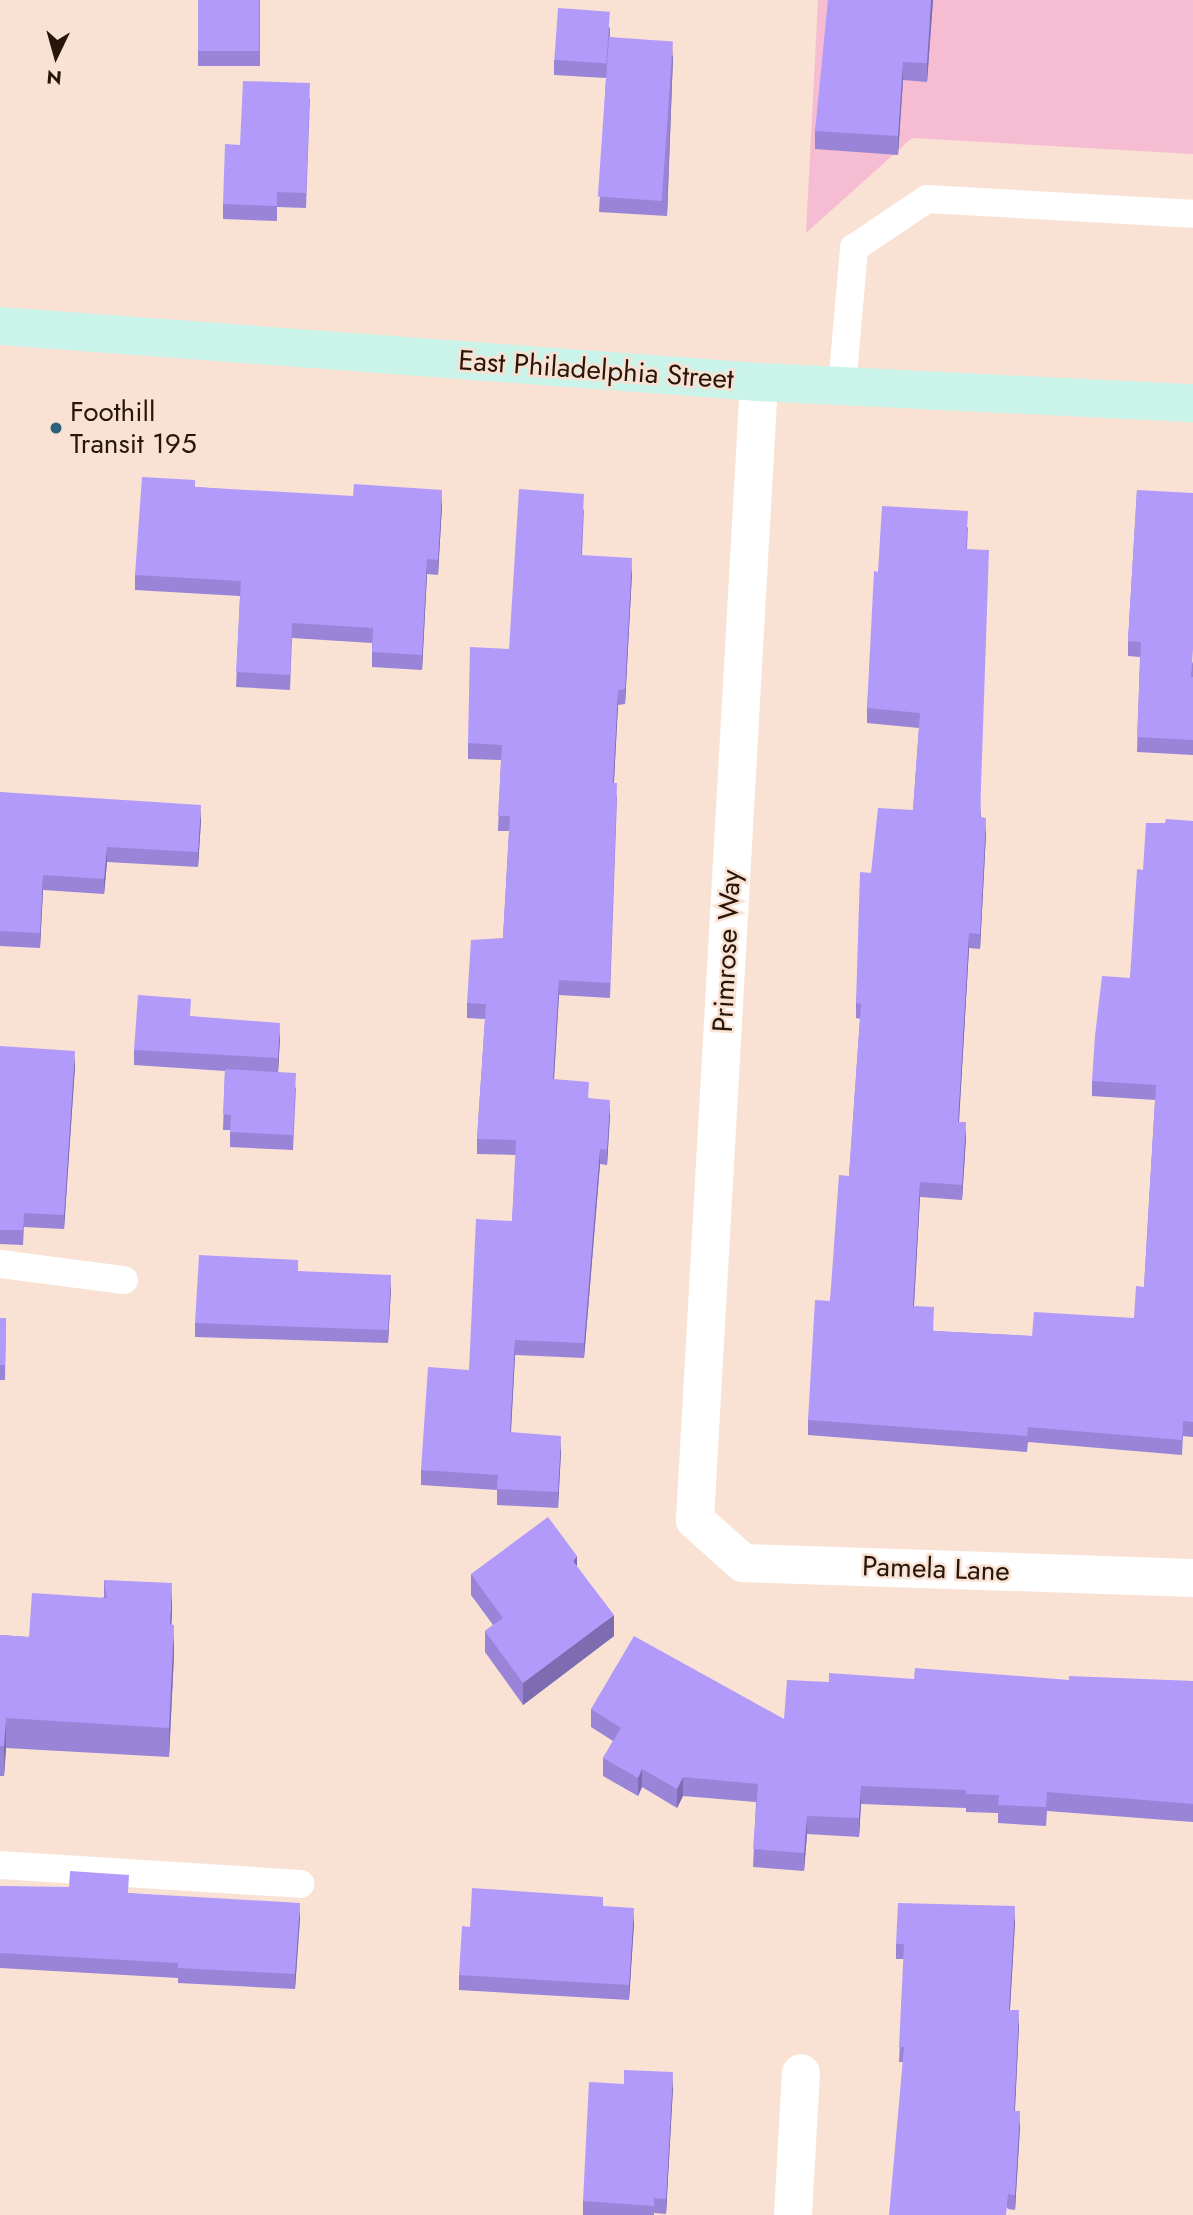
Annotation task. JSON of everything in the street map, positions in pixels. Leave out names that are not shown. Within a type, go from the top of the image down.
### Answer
[{"type":"street","name":"East Philadelphia Street","points":[[0,326],[759,382],[1193,403]]},
{"type":"street","name":"Primrose Way","points":[[695,1520],[759,382]]},
{"type":"street","name":"Pamela Lane","points":[[695,1520],[743,1563],[1193,1578]]},
{"type":"street","points":[[793,2215],[801,2073]]},
{"type":"lane","points":[[842,386],[854,248],[927,199],[1193,214]]},
{"type":"lane","points":[[0,1264],[124,1280]]},
{"type":"lane","points":[[0,1865],[300,1884]]},
{"type":"shaded area","points":[[818,0],[1193,0],[1193,154],[912,138],[806,233]]},
{"type":"building","points":[[198,0],[259,0],[259,51],[198,51]]},
{"type":"building","points":[[828,0],[931,0],[927,63],[903,62],[898,136],[815,131]]},
{"type":"building","points":[[558,8],[610,12],[606,64],[554,60]]},
{"type":"building","points":[[609,37],[673,41],[662,201],[598,197]]},
{"type":"building","points":[[243,81],[310,83],[306,193],[277,192],[277,206],[223,204],[225,144],[240,145]]},
{"type":"building","points":[[142,477],[195,480],[195,487],[353,496],[354,484],[442,490],[438,560],[427,559],[422,655],[372,652],[373,628],[292,623],[290,675],[236,672],[241,581],[135,575]]},
{"type":"building","points":[[519,489],[584,494],[581,555],[632,558],[625,689],[618,690],[613,783],[617,783],[610,983],[559,980],[553,1079],[589,1082],[588,1098],[610,1100],[607,1150],[600,1149],[584,1343],[515,1340],[510,1432],[561,1436],[558,1492],[497,1489],[498,1475],[421,1470],[428,1367],[469,1370],[476,1219],[512,1221],[516,1140],[477,1139],[486,1004],[467,1003],[471,940],[503,938],[510,816],[498,816],[502,745],[468,743],[470,647],[509,649]]},
{"type":"building","points":[[1137,490],[1193,493],[1193,740],[1137,737],[1141,642],[1128,641]]},
{"type":"building","points":[[882,506],[968,511],[966,549],[989,550],[980,817],[986,818],[980,934],[969,933],[958,1122],[966,1122],[962,1185],[920,1182],[913,1306],[934,1307],[933,1331],[1032,1336],[1034,1312],[1134,1318],[1136,1286],[1144,1287],[1156,1085],[1092,1081],[1102,976],[1130,978],[1137,869],[1143,870],[1146,823],[1165,823],[1166,819],[1193,821],[1193,1422],[1183,1421],[1182,1440],[1028,1427],[1027,1436],[808,1420],[815,1300],[830,1301],[839,1175],[849,1176],[861,1004],[856,1003],[860,872],[871,873],[878,808],[913,810],[920,713],[867,708],[874,571],[878,572]]},
{"type":"building","points":[[0,792],[201,805],[198,852],[107,847],[104,879],[43,875],[40,933],[0,931]]},
{"type":"building","points":[[138,995],[191,999],[190,1016],[280,1023],[278,1058],[134,1050]]},
{"type":"building","points":[[0,1046],[75,1051],[64,1215],[24,1213],[23,1230],[0,1230]]},
{"type":"building","points":[[225,1069],[296,1073],[293,1135],[230,1132],[231,1115],[223,1114]]},
{"type":"building","points":[[199,1255],[298,1260],[298,1271],[391,1275],[388,1330],[195,1323]]},
{"type":"building","points":[[0,1318],[6,1318],[5,1365],[0,1365]]},
{"type":"building","points":[[548,1517],[577,1556],[573,1561],[614,1615],[523,1683],[485,1631],[503,1618],[471,1574]]},
{"type":"building","points":[[104,1580],[172,1583],[170,1624],[174,1625],[169,1728],[6,1718],[4,1746],[0,1746],[0,1635],[29,1637],[32,1593],[107,1598]]},
{"type":"building","points":[[634,1636],[784,1719],[787,1680],[829,1682],[829,1673],[914,1679],[915,1668],[1069,1680],[1069,1676],[1193,1681],[1193,1804],[1047,1792],[1046,1807],[998,1805],[999,1795],[966,1794],[966,1790],[861,1786],[859,1818],[807,1816],[804,1853],[753,1849],[758,1784],[683,1777],[677,1789],[642,1769],[638,1778],[603,1758],[621,1728],[591,1709]]},
{"type":"building","points":[[70,1871],[129,1875],[128,1893],[300,1903],[295,1974],[178,1968],[178,1963],[0,1953],[0,1886],[69,1887]]},
{"type":"building","points":[[472,1888],[603,1897],[603,1906],[634,1908],[629,1985],[459,1975],[462,1926],[470,1927]]},
{"type":"building","points":[[898,1903],[1015,1906],[1009,2010],[1019,2010],[1014,2111],[1020,2111],[1015,2195],[1008,2194],[1006,2215],[889,2215],[904,2047],[899,2047],[904,1944],[896,1944]]},
{"type":"building","points":[[624,2070],[673,2072],[666,2199],[654,2198],[654,2206],[583,2201],[589,2082],[624,2084]]},
{"type":"place","name":"Foothill Transit 195","points":[[56,428]]}]
